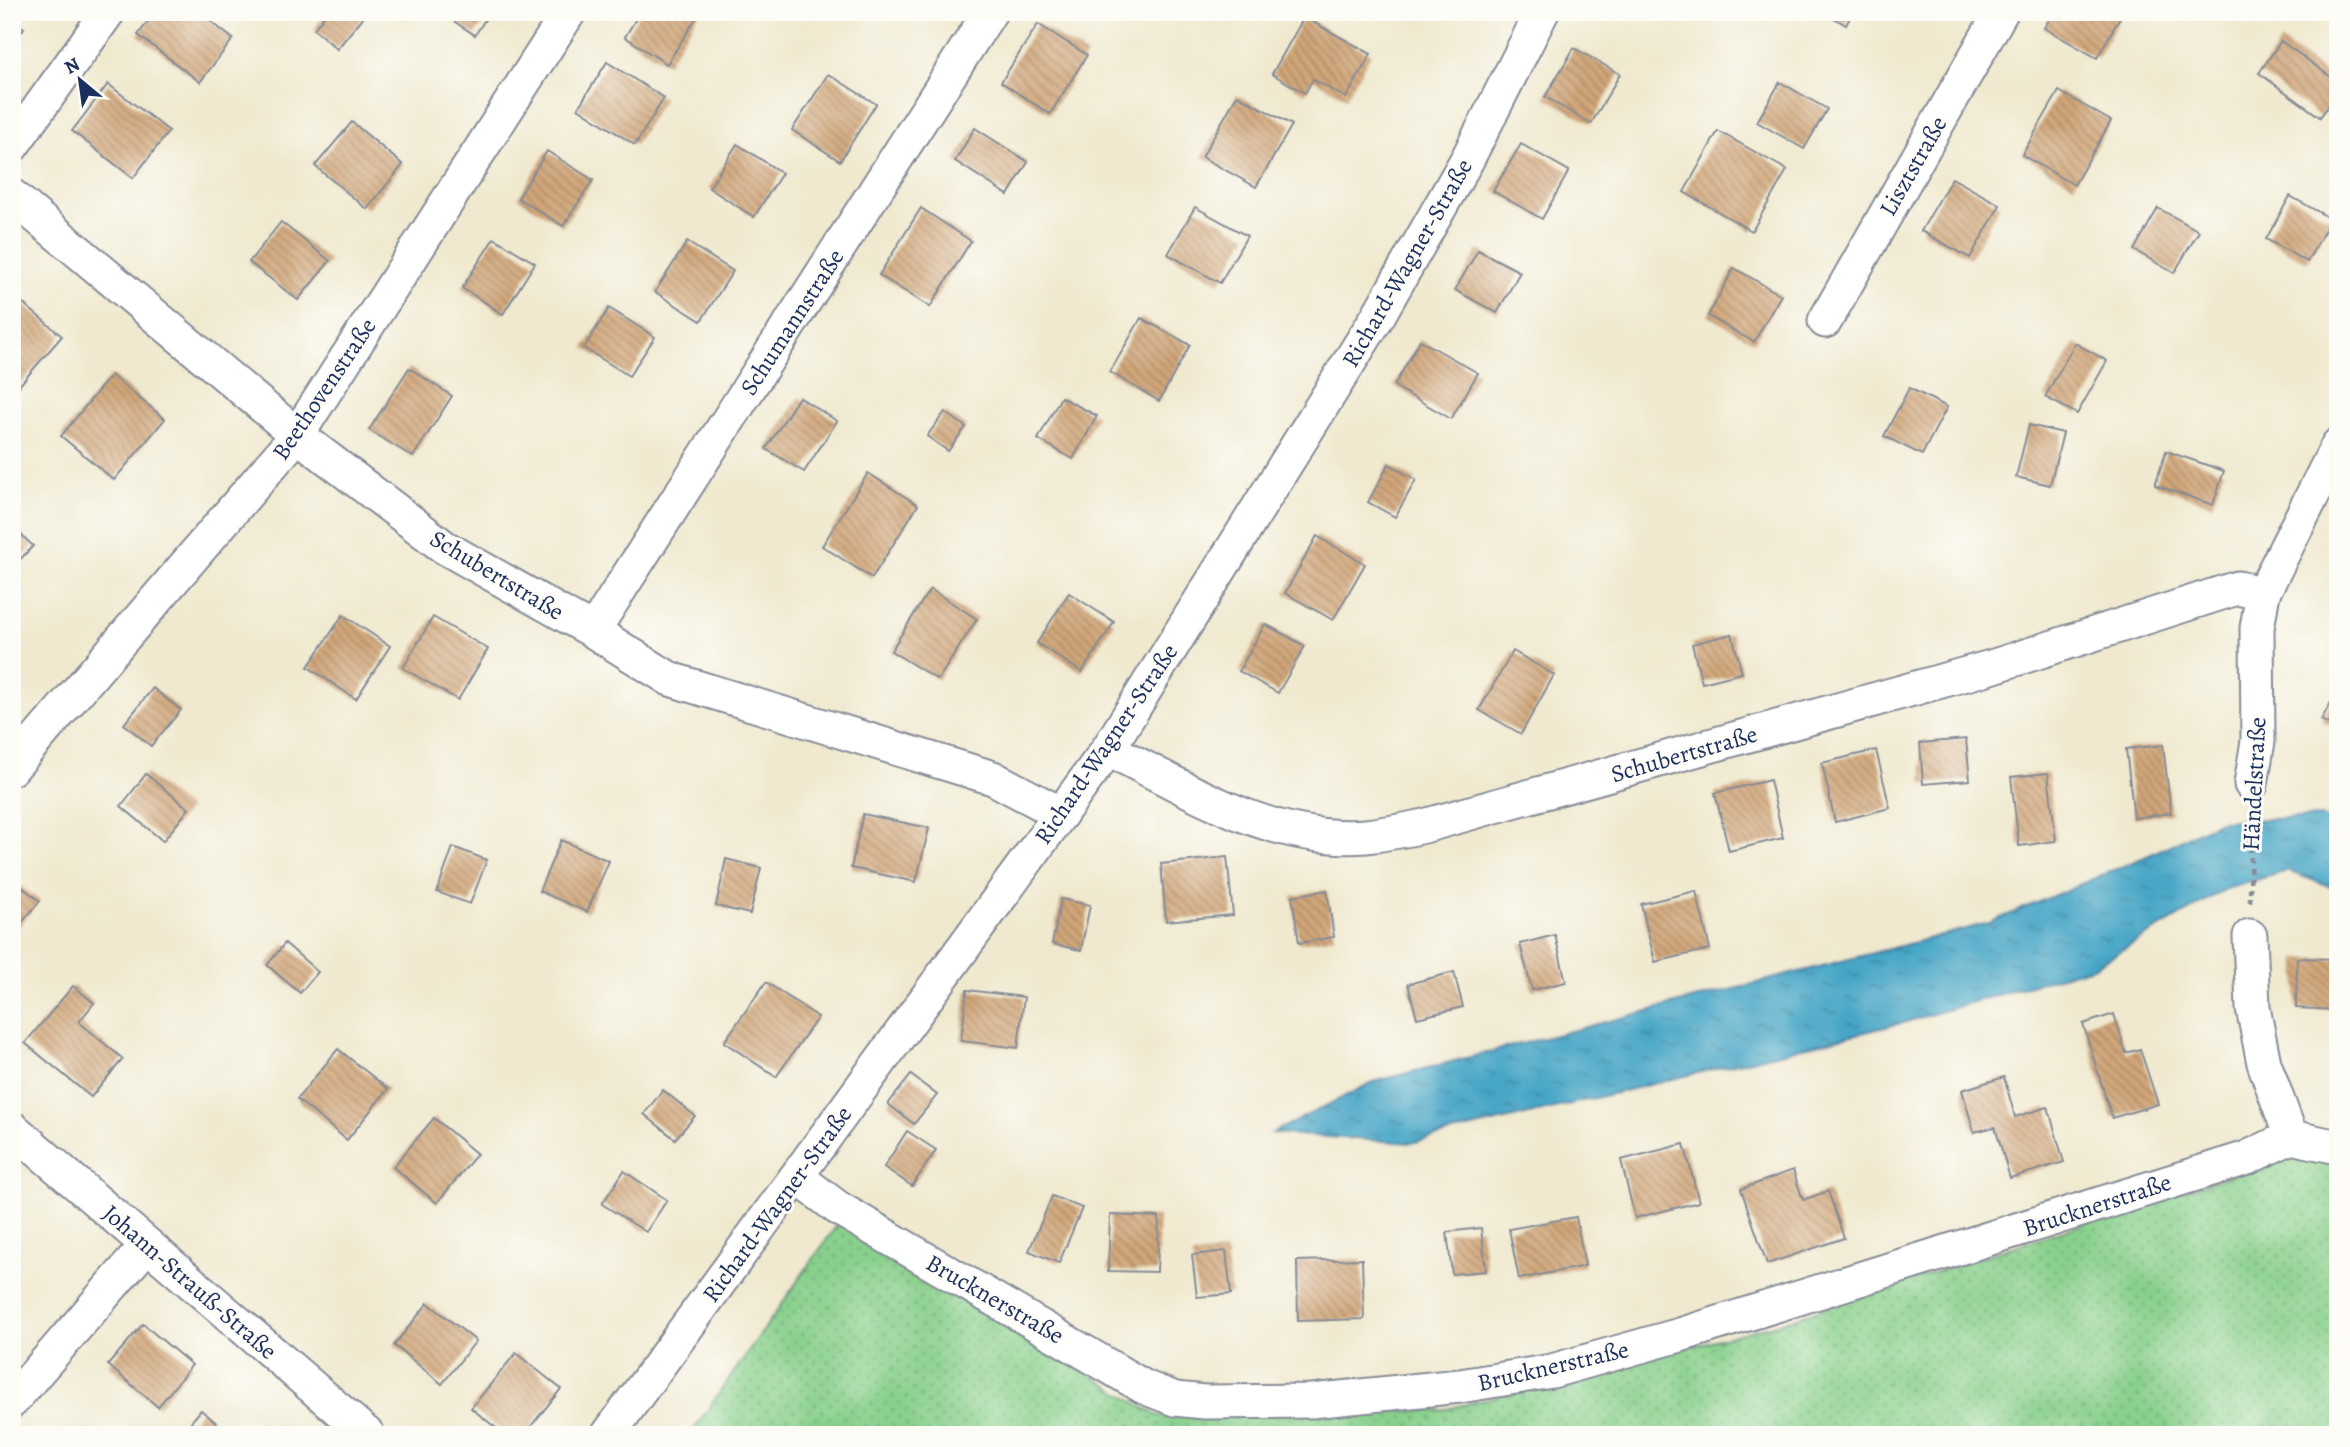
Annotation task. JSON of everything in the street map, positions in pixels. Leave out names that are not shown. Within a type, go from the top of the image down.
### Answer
[{"type":"street","points":[[12,146],[108,12]]},
{"type":"street","name":"Beethovenstraße","points":[[12,768],[297,435],[569,12]]},
{"type":"street","name":"Schumannstraße","points":[[593,631],[990,12]]},
{"type":"street","name":"Richard-Wagner-Straße","points":[[608,1435],[1108,749],[1378,316],[1468,158],[1542,12]]},
{"type":"street","name":"Lisztstraße","points":[[1825,321],[2001,12]]},
{"type":"street","name":"Schubertstraße","points":[[12,196],[297,435],[444,547],[593,631],[670,679],[993,778],[1061,814]]},
{"type":"street","name":"Händelstraße","points":[[2251,784],[2258,741],[2257,628],[2263,593],[2338,445]]},
{"type":"street","name":"Schubertstraße","points":[[1108,749],[1230,810],[1271,825],[1319,834],[1364,836],[1424,827],[1991,667],[2237,588],[2263,593]]},
{"type":"street","points":[[2250,936],[2253,1008],[2264,1063],[2291,1136],[2338,1147]]},
{"type":"street","name":"Johann-Strauß-Straße","points":[[12,1128],[368,1435]]},
{"type":"street","name":"Brucknerstraße","points":[[797,1177],[838,1208],[1144,1387],[1175,1399],[1205,1402],[1311,1401],[1460,1386],[1552,1371],[1680,1335],[2247,1158],[2291,1136]]},
{"type":"street","points":[[12,1401],[147,1245]]},
{"type":"path","name":"Händelstraße","points":[[2250,936],[2251,784]]},
{"type":"green space","points":[[2284,1158],[2338,1161],[2338,1435],[690,1435],[839,1222],[1158,1416],[1443,1410],[1773,1325]]},
{"type":"water","points":[[2321,817],[2338,822],[2338,889],[2287,871],[2226,889],[2095,966],[1902,1023],[1411,1143],[1272,1133],[1373,1082],[1989,923],[2147,856],[2220,821]]},
{"type":"building","points":[[155,12],[199,12],[233,39],[200,82],[138,35]]},
{"type":"building","points":[[327,12],[366,14],[337,49],[314,29]]},
{"type":"building","points":[[440,12],[490,12],[475,35]]},
{"type":"building","points":[[640,12],[700,12],[667,64],[625,37]]},
{"type":"building","points":[[1824,12],[1853,12],[1846,25]]},
{"type":"building","points":[[2054,12],[2123,12],[2097,58],[2044,28]]},
{"type":"building","points":[[1304,17],[1371,54],[1346,98],[1313,79],[1305,93],[1272,74]]},
{"type":"building","points":[[12,20],[24,28],[12,46]]},
{"type":"building","points":[[1038,24],[1087,55],[1050,114],[1001,82]]},
{"type":"building","points":[[2281,41],[2338,82],[2338,93],[2320,117],[2259,73]]},
{"type":"building","points":[[1574,48],[1620,74],[1591,124],[1545,97]]},
{"type":"building","points":[[607,62],[664,98],[635,145],[578,108]]},
{"type":"building","points":[[828,74],[876,104],[840,161],[792,130]]},
{"type":"building","points":[[1780,82],[1827,109],[1804,149],[1757,122]]},
{"type":"building","points":[[108,84],[169,131],[133,178],[72,131]]},
{"type":"building","points":[[2059,91],[2111,121],[2074,185],[2022,155]]},
{"type":"building","points":[[1237,95],[1292,125],[1256,187],[1202,157]]},
{"type":"building","points":[[352,122],[403,165],[367,209],[315,166]]},
{"type":"building","points":[[975,128],[1028,162],[1008,195],[955,161]]},
{"type":"building","points":[[1718,131],[1787,170],[1752,231],[1684,192]]},
{"type":"building","points":[[737,144],[782,173],[754,217],[709,188]]},
{"type":"building","points":[[1521,144],[1569,171],[1542,219],[1493,191]]},
{"type":"building","points":[[547,151],[593,180],[563,226],[518,198]]},
{"type":"building","points":[[1952,178],[2000,205],[1970,258],[1921,231]]},
{"type":"building","points":[[2290,196],[2331,219],[2307,262],[2266,239]]},
{"type":"building","points":[[1195,207],[1247,236],[1220,283],[1168,254]]},
{"type":"building","points":[[921,208],[971,241],[930,307],[879,275]]},
{"type":"building","points":[[2158,208],[2199,231],[2174,273],[2134,250]]},
{"type":"building","points":[[281,222],[330,261],[298,300],[249,262]]},
{"type":"building","points":[[494,238],[535,263],[503,314],[462,288]]},
{"type":"building","points":[[687,242],[733,271],[701,321],[655,292]]},
{"type":"building","points":[[1478,250],[1520,272],[1497,313],[1455,290]]},
{"type":"building","points":[[1734,268],[1781,295],[1754,342],[1708,316]]},
{"type":"building","points":[[12,294],[62,336],[12,394]]},
{"type":"building","points":[[609,308],[655,337],[629,376],[584,348]]},
{"type":"building","points":[[1141,318],[1190,345],[1159,401],[1110,372]]},
{"type":"building","points":[[1420,340],[1478,373],[1451,419],[1394,386]]},
{"type":"building","points":[[2075,343],[2107,361],[2077,414],[2045,397]]},
{"type":"building","points":[[409,368],[452,396],[413,457],[369,430]]},
{"type":"building","points":[[111,375],[165,419],[114,480],[61,436]]},
{"type":"building","points":[[1909,388],[1947,407],[1922,455],[1884,436]]},
{"type":"building","points":[[799,397],[837,421],[804,472],[766,449]]},
{"type":"building","points":[[1061,397],[1097,416],[1073,459],[1038,439]]},
{"type":"building","points":[[945,412],[966,427],[948,451],[927,436]]},
{"type":"building","points":[[2029,425],[2063,433],[2050,485],[2016,477]]},
{"type":"building","points":[[2166,451],[2224,471],[2213,505],[2155,485]]},
{"type":"building","points":[[1389,464],[1416,480],[1395,517],[1368,502]]},
{"type":"building","points":[[868,473],[918,505],[872,578],[822,546]]},
{"type":"building","points":[[12,526],[33,546],[12,568]]},
{"type":"building","points":[[1317,536],[1365,564],[1333,620],[1285,593]]},
{"type":"building","points":[[930,589],[977,619],[938,680],[891,651]]},
{"type":"building","points":[[1069,593],[1114,622],[1082,672],[1037,643]]},
{"type":"building","points":[[343,615],[390,646],[356,699],[308,667]]},
{"type":"building","points":[[433,617],[488,649],[458,700],[403,668]]},
{"type":"building","points":[[1265,624],[1305,646],[1278,693],[1239,671]]},
{"type":"building","points":[[1732,634],[1742,673],[1702,683],[1692,644]]},
{"type":"building","points":[[1513,651],[1554,675],[1521,734],[1479,710]]},
{"type":"building","points":[[153,688],[181,710],[151,746],[124,724]]},
{"type":"building","points":[[2338,690],[2338,729],[2321,720]]},
{"type":"building","points":[[1966,739],[1970,780],[1923,784],[1920,743]]},
{"type":"building","points":[[2163,745],[2171,813],[2134,818],[2126,749]]},
{"type":"building","points":[[1876,750],[1890,808],[1835,822],[1822,763]]},
{"type":"building","points":[[2048,773],[2056,841],[2019,846],[2011,777]]},
{"type":"building","points":[[146,774],[189,809],[163,841],[121,806]]},
{"type":"building","points":[[1770,780],[1783,838],[1729,851],[1715,793]]},
{"type":"building","points":[[863,814],[929,828],[916,882],[851,868]]},
{"type":"building","points":[[561,840],[609,861],[587,912],[539,891]]},
{"type":"building","points":[[453,847],[487,860],[470,904],[437,892]]},
{"type":"building","points":[[1227,857],[1233,915],[1166,921],[1161,864]]},
{"type":"building","points":[[726,859],[761,868],[750,914],[716,906]]},
{"type":"building","points":[[12,879],[40,901],[12,934]]},
{"type":"building","points":[[1327,890],[1334,937],[1299,943],[1292,896]]},
{"type":"building","points":[[1696,891],[1710,949],[1655,962],[1641,904]]},
{"type":"building","points":[[1061,899],[1090,905],[1081,950],[1052,944]]},
{"type":"building","points":[[1555,935],[1566,982],[1532,990],[1520,944]]},
{"type":"building","points":[[285,943],[318,972],[300,993],[267,965]]},
{"type":"building","points":[[2297,958],[2338,959],[2338,1010],[2296,1008]]},
{"type":"building","points":[[1454,972],[1463,1007],[1417,1018],[1408,984]]},
{"type":"building","points":[[766,982],[818,1017],[776,1077],[724,1042]]},
{"type":"building","points":[[73,986],[94,1003],[79,1022],[123,1059],[91,1097],[25,1043]]},
{"type":"building","points":[[967,990],[1024,997],[1018,1048],[961,1041]]},
{"type":"building","points":[[2114,1014],[2126,1053],[2140,1049],[2158,1104],[2112,1118],[2083,1024]]},
{"type":"building","points":[[338,1049],[388,1089],[347,1140],[297,1099]]},
{"type":"building","points":[[911,1075],[937,1095],[914,1124],[888,1104]]},
{"type":"building","points":[[2004,1077],[2015,1117],[2048,1107],[2064,1162],[2010,1178],[1995,1127],[1974,1132],[1962,1090]]},
{"type":"building","points":[[663,1090],[695,1116],[675,1139],[644,1114]]},
{"type":"building","points":[[434,1118],[477,1154],[437,1203],[393,1167]]},
{"type":"building","points":[[907,1131],[936,1150],[912,1186],[884,1167]]},
{"type":"building","points":[[1684,1144],[1699,1202],[1635,1218],[1621,1160]]},
{"type":"building","points":[[1793,1170],[1803,1200],[1828,1191],[1844,1238],[1767,1264],[1741,1189]]},
{"type":"building","points":[[624,1171],[667,1200],[646,1232],[602,1204]]},
{"type":"building","points":[[1052,1196],[1082,1208],[1059,1263],[1029,1251]]},
{"type":"building","points":[[1110,1215],[1159,1217],[1157,1272],[1108,1271]]},
{"type":"building","points":[[1576,1217],[1585,1266],[1519,1279],[1509,1229]]},
{"type":"building","points":[[1481,1228],[1486,1271],[1452,1274],[1447,1232]]},
{"type":"building","points":[[1226,1251],[1231,1294],[1197,1297],[1192,1255]]},
{"type":"building","points":[[1362,1259],[1364,1319],[1298,1321],[1297,1261]]},
{"type":"building","points":[[428,1303],[476,1341],[442,1384],[394,1345]]},
{"type":"building","points":[[143,1324],[192,1365],[158,1407],[108,1365]]},
{"type":"building","points":[[516,1353],[561,1389],[524,1435],[505,1435],[471,1408]]},
{"type":"building","points":[[201,1410],[231,1435],[180,1435]]}]
